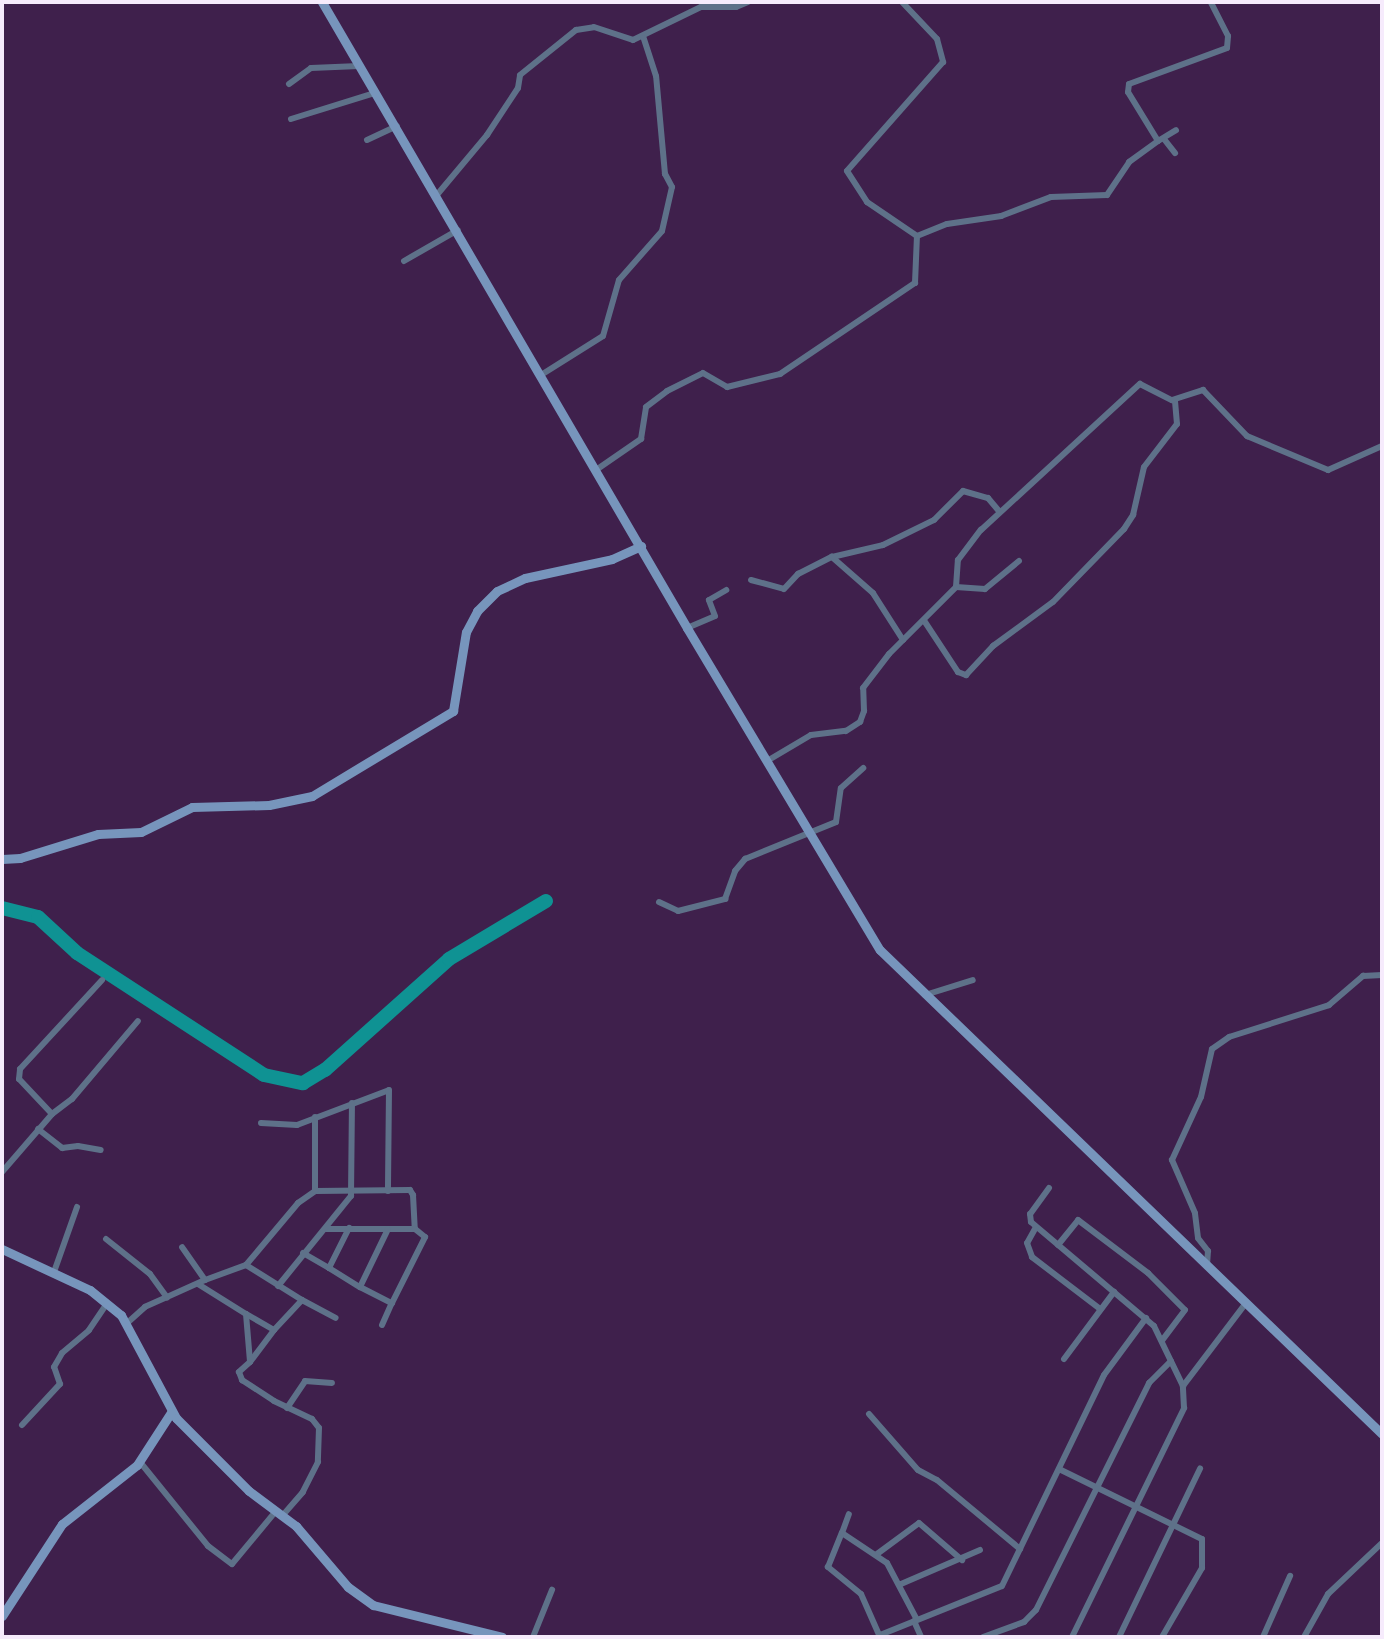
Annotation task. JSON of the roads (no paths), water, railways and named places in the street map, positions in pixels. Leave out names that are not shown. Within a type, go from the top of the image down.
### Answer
[{"type":"street","points":[[322,2],[867,932],[968,1040],[1382,1434]]},
{"type":"street","points":[[436,196],[487,135],[518,88],[520,75],[576,30],[594,27],[620,40],[644,38],[701,7],[736,7],[748,2]]},
{"type":"street","points":[[902,2],[932,32],[943,48],[943,62],[848,171],[867,202],[916,236]]},
{"type":"street","points":[[1175,153],[1161,140],[1128,85],[1156,70],[1227,48],[1228,36],[1211,2]]},
{"type":"street","points":[[541,375],[603,336],[619,280],[662,231],[672,187],[664,170],[656,76],[644,38]]},
{"type":"street","points":[[289,83],[311,68],[359,66]]},
{"type":"street","points":[[291,119],[375,93]]},
{"type":"street","points":[[367,140],[397,126]]},
{"type":"street","points":[[916,236],[947,224],[1001,216],[1051,197],[1102,197],[1129,162],[1176,130]]},
{"type":"street","points":[[404,261],[458,230]]},
{"type":"street","points":[[596,470],[641,439],[646,407],[667,391],[703,373],[727,387],[780,374],[915,283],[916,236]]},
{"type":"street","points":[[767,761],[811,735],[854,727],[864,711],[863,688],[903,640],[925,622],[956,587],[958,561],[998,510],[1140,384],[1175,400],[1203,390],[1247,436],[1328,470],[1382,446]]},
{"type":"street","points":[[925,622],[958,672],[965,675],[993,646],[1053,602],[1124,530],[1132,515],[1144,467],[1177,424],[1175,400]]},
{"type":"street","points":[[751,580],[784,589],[798,574],[832,557],[883,545],[934,520],[963,491],[988,498],[998,510]]},
{"type":"street","points":[[2,859],[20,858],[98,834],[141,832],[192,807],[269,805],[312,796],[453,711],[466,632],[490,597],[525,578],[612,559],[641,546]]},
{"type":"street","points":[[832,557],[873,593],[903,640]]},
{"type":"street","points":[[956,587],[985,590],[1019,561]]},
{"type":"street","points":[[687,628],[715,616],[709,600],[726,590]]},
{"type":"street","points":[[659,902],[678,911],[725,899],[735,871],[745,859],[836,822],[841,788],[863,768]]},
{"type":"street","points":[[1206,1265],[1208,1251],[1198,1238],[1195,1213],[1172,1160],[1201,1097],[1212,1049],[1229,1037],[1329,1005],[1363,976],[1382,975]]},
{"type":"street","points":[[52,1114],[19,1079],[19,1071],[102,980]]},
{"type":"street","points":[[925,995],[973,980]]},
{"type":"street","points":[[2,1172],[52,1114],[72,1099],[138,1021]]},
{"type":"street","points":[[261,1123],[297,1125],[389,1090],[388,1191]]},
{"type":"street","points":[[278,1286],[303,1253],[326,1229],[352,1192],[352,1103]]},
{"type":"street","points":[[316,1117],[316,1191]]},
{"type":"street","points":[[38,1129],[62,1149],[78,1146],[101,1150]]},
{"type":"street","points":[[1049,1188],[1030,1214],[1034,1229],[1027,1245],[1032,1257],[1100,1309]]},
{"type":"street","points":[[127,1323],[145,1307],[246,1265],[298,1203],[316,1191],[412,1192],[415,1229]]},
{"type":"street","points":[[54,1272],[76,1207]]},
{"type":"street","points":[[1058,1245],[1078,1220],[1157,1282],[1185,1310],[1162,1340]]},
{"type":"street","points":[[329,1268],[349,1228]]},
{"type":"street","points":[[326,1229],[415,1229],[425,1237],[382,1325]]},
{"type":"street","points":[[1034,1229],[1058,1245],[1146,1318],[1162,1340],[1183,1386],[1184,1408],[1140,1506],[1072,1637]]},
{"type":"street","points":[[360,1287],[388,1230]]},
{"type":"street","points":[[106,1239],[150,1274],[167,1297]]},
{"type":"street","points":[[182,1247],[201,1282],[274,1330]]},
{"type":"street","points":[[2,1249],[54,1272],[107,1303],[127,1323],[172,1411],[224,1467],[279,1513],[348,1587],[373,1605],[502,1637]]},
{"type":"street","points":[[303,1253],[392,1303]]},
{"type":"street","points":[[246,1265],[336,1318]]},
{"type":"street","points":[[1064,1359],[1114,1293]]},
{"type":"street","points":[[140,1462],[208,1546],[232,1564],[308,1482],[317,1462],[320,1441],[312,1419],[287,1408],[242,1380],[239,1372],[302,1300]]},
{"type":"street","points":[[22,1425],[60,1384],[54,1367],[62,1353],[89,1330],[107,1303]]},
{"type":"street","points":[[1183,1386],[1246,1303]]},
{"type":"street","points":[[246,1314],[250,1362]]},
{"type":"street","points":[[849,1514],[828,1567],[861,1594],[880,1636],[999,1588],[1104,1375],[1146,1318]]},
{"type":"street","points":[[983,1637],[1031,1617],[1149,1383],[1171,1361]]},
{"type":"street","points":[[287,1408],[305,1381],[332,1383]]},
{"type":"street","points":[[2,1616],[62,1524],[140,1462],[172,1411]]},
{"type":"street","points":[[869,1414],[918,1470],[937,1480],[1020,1549]]},
{"type":"street","points":[[1059,1469],[1097,1489],[1140,1506],[1202,1539],[1202,1567],[1163,1637]]},
{"type":"street","points":[[1119,1637],[1200,1469]]},
{"type":"street","points":[[877,1554],[919,1523],[962,1560]]},
{"type":"street","points":[[842,1533],[877,1554],[901,1584],[921,1637]]},
{"type":"street","points":[[1304,1637],[1328,1594],[1382,1544]]},
{"type":"street","points":[[901,1584],[980,1550]]},
{"type":"street","points":[[1263,1637],[1290,1576]]},
{"type":"street","points":[[533,1637],[552,1590]]},
{"type":"waterway","points":[[2,908],[38,917],[77,953],[264,1075],[303,1083],[325,1070],[449,959],[546,901]]}]
